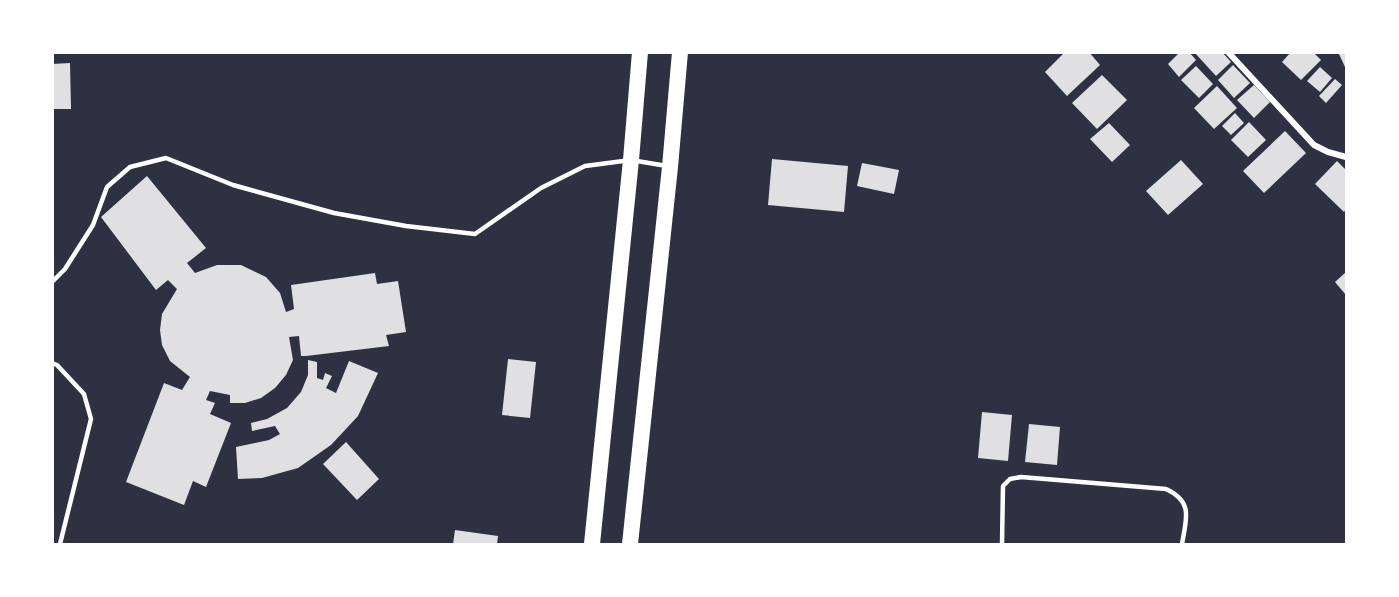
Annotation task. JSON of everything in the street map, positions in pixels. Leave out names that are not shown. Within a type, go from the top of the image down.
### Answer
[{"type":"highway","points":[[592,544],[640,52]]},
{"type":"highway","points":[[630,544],[680,52]]},
{"type":"street","points":[[1228,52],[1314,145],[1347,157]]},
{"type":"lane","points":[[52,282],[65,269],[93,225],[107,187],[130,167],[166,158],[233,185],[334,213],[406,226],[475,234],[541,189],[585,166],[631,160],[670,167]]},
{"type":"lane","points":[[52,363],[57,365],[84,394],[91,419],[60,544]]},
{"type":"lane","points":[[1002,544],[1003,486],[1010,479],[1021,477],[1166,489],[1178,495],[1184,503],[1186,514],[1182,544]]},
{"type":"building","points":[[1065,52],[1089,52],[1100,65],[1067,96],[1045,72]]},
{"type":"building","points":[[1180,52],[1189,52],[1196,60],[1179,77],[1168,64]]},
{"type":"building","points":[[1194,52],[1222,52],[1231,62],[1216,76]]},
{"type":"building","points":[[1291,52],[1313,52],[1321,60],[1301,80],[1282,62]]},
{"type":"building","points":[[1338,52],[1346,52],[1346,69]]},
{"type":"building","points":[[70,63],[71,109],[52,109],[52,64]]},
{"type":"building","points":[[1233,65],[1250,83],[1234,98],[1218,80]]},
{"type":"building","points":[[1196,66],[1213,84],[1199,98],[1181,80]]},
{"type":"building","points":[[1320,67],[1332,78],[1320,92],[1307,81]]},
{"type":"building","points":[[1102,75],[1127,100],[1097,129],[1072,103]]},
{"type":"building","points":[[1335,79],[1342,85],[1326,103],[1319,96]]},
{"type":"building","points":[[1254,85],[1270,102],[1254,118],[1237,100]]},
{"type":"building","points":[[1217,86],[1237,108],[1214,129],[1194,108]]},
{"type":"building","points":[[1235,113],[1244,123],[1231,135],[1222,126]]},
{"type":"building","points":[[1249,122],[1266,140],[1248,157],[1231,140]]},
{"type":"building","points":[[1109,123],[1130,145],[1112,162],[1090,139]]},
{"type":"building","points":[[1285,131],[1306,153],[1264,193],[1243,171]]},
{"type":"building","points":[[772,159],[848,166],[844,212],[768,205]]},
{"type":"building","points":[[1181,160],[1203,184],[1168,215],[1146,191]]},
{"type":"building","points":[[1337,161],[1346,170],[1346,209],[1344,212],[1315,184]]},
{"type":"building","points":[[862,163],[899,170],[894,194],[857,186]]},
{"type":"building","points":[[147,176],[206,248],[187,263],[195,273],[217,265],[241,265],[266,277],[280,293],[286,312],[294,309],[291,285],[375,273],[377,284],[398,281],[406,332],[386,335],[389,346],[306,356],[301,356],[299,336],[289,337],[293,360],[286,375],[275,388],[261,398],[245,403],[230,403],[230,395],[210,391],[206,400],[215,403],[210,414],[231,423],[206,487],[193,481],[184,505],[126,482],[164,383],[182,390],[190,377],[170,361],[162,345],[160,330],[162,314],[177,289],[168,280],[156,290],[101,217]]},
{"type":"building","points":[[1346,272],[1346,295],[1335,282]]},
{"type":"building","points":[[508,359],[536,362],[530,418],[502,415]]},
{"type":"building","points":[[308,360],[317,362],[317,378],[323,380],[325,373],[332,376],[326,388],[336,393],[349,361],[378,373],[358,416],[331,445],[298,468],[262,478],[238,479],[236,447],[269,440],[280,434],[275,426],[252,431],[251,423],[267,419],[287,408],[301,392],[308,375]]},
{"type":"building","points":[[982,412],[1012,415],[1008,461],[978,458]]},
{"type":"building","points":[[1029,424],[1060,427],[1057,465],[1025,462]]},
{"type":"building","points":[[346,442],[379,479],[357,500],[323,464]]},
{"type":"building","points":[[455,530],[498,536],[497,544],[453,544]]}]
